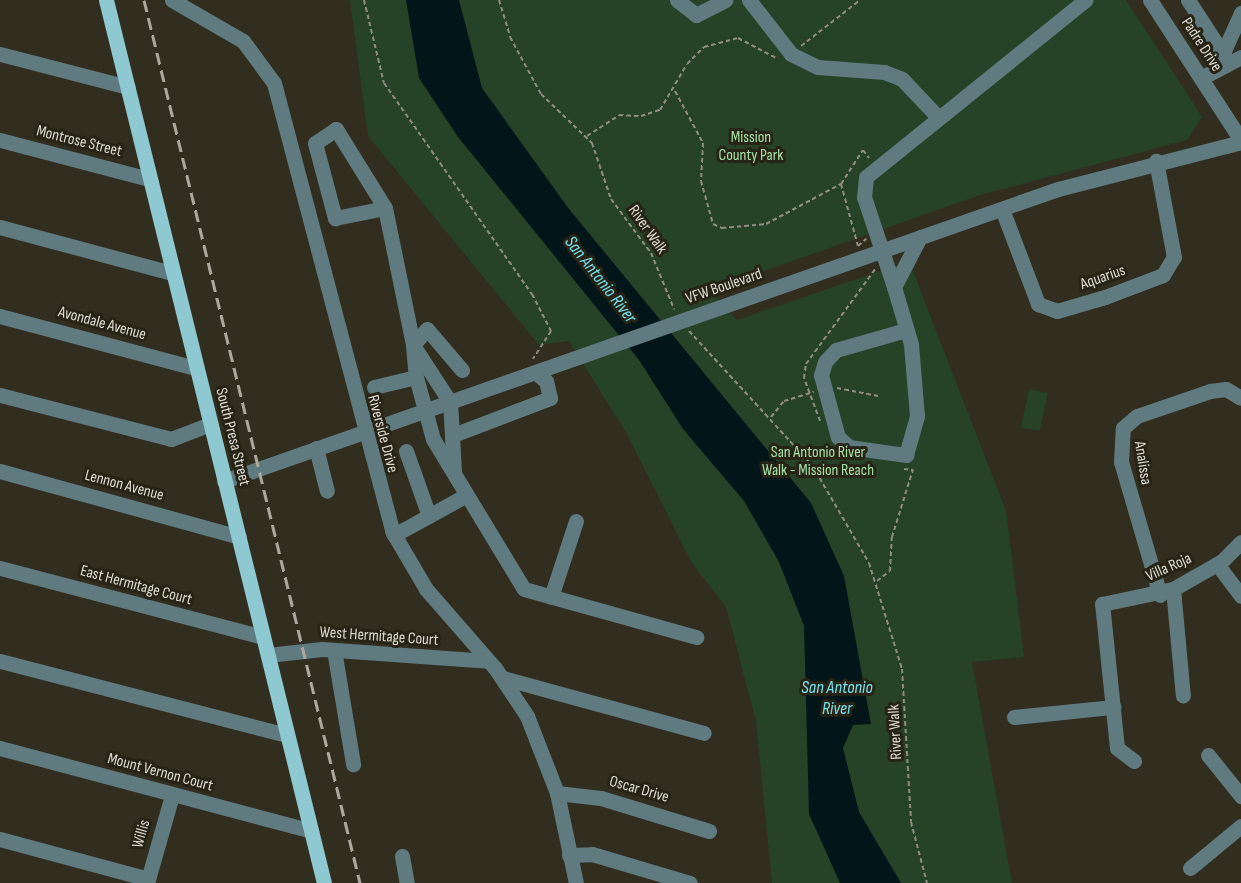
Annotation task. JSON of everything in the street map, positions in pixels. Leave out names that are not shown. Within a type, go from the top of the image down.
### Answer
[{"type":"main road","name":"South Presa Street","points":[[106,0],[324,883]]},
{"type":"street","name":"Riverside Drive","points":[[172,0],[243,41],[274,83],[362,432],[394,535],[426,589],[502,678],[526,716],[557,793],[576,883]]},
{"type":"street","points":[[677,0],[696,15],[716,2]]},
{"type":"street","points":[[749,0],[791,54],[818,67],[884,72],[902,79],[937,116]]},
{"type":"street","points":[[906,330],[836,350],[822,375],[838,437],[849,447],[894,457],[912,448],[916,374],[906,330],[894,287],[880,251],[863,190],[875,166],[1085,0]]},
{"type":"street","points":[[1188,0],[1231,58]]},
{"type":"street","name":"Padre Drive","points":[[1152,1],[1241,141]]},
{"type":"street","points":[[1201,78],[1231,58],[1241,13]]},
{"type":"street","points":[[0,54],[128,87]]},
{"type":"street","points":[[386,208],[335,218],[315,143],[336,129],[386,208],[413,345],[415,374],[424,410],[449,445]]},
{"type":"street","name":"Montrose Street","points":[[0,140],[150,179]]},
{"type":"street","name":"VFW Boulevard","points":[[224,481],[1002,209],[1156,162],[1241,141]]},
{"type":"street","name":"Aquarius","points":[[1002,209],[1038,304],[1057,311],[1105,297],[1163,276],[1174,257],[1156,162]]},
{"type":"street","points":[[0,227],[172,273]]},
{"type":"street","points":[[894,287],[920,237]]},
{"type":"street","name":"Avondale Avenue","points":[[0,316],[196,368]]},
{"type":"street","points":[[413,345],[427,329],[462,370]]},
{"type":"street","points":[[413,345],[430,365],[450,402],[449,445],[454,471],[463,497],[524,589],[696,637]]},
{"type":"street","points":[[374,387],[415,374],[430,365]]},
{"type":"street","points":[[449,445],[550,398],[546,381],[535,372]]},
{"type":"street","name":"Analissa","points":[[1183,696],[1166,592],[1121,462],[1123,428],[1137,416],[1210,391],[1226,389],[1241,398]]},
{"type":"street","points":[[0,395],[171,439],[210,424]]},
{"type":"street","points":[[316,448],[327,491]]},
{"type":"street","points":[[406,451],[429,516]]},
{"type":"street","name":"Lennon Avenue","points":[[0,471],[239,537]]},
{"type":"street","points":[[394,535],[463,497]]},
{"type":"street","points":[[551,597],[576,521]]},
{"type":"street","name":"Villa Roja","points":[[1113,707],[1102,604],[1166,592],[1217,564],[1241,542]]},
{"type":"street","points":[[1217,564],[1241,596]]},
{"type":"street","name":"East Hermitage Court","points":[[0,567],[263,637]]},
{"type":"street","points":[[334,650],[353,764]]},
{"type":"street","name":"West Hermitage Court","points":[[267,655],[334,650],[488,661]]},
{"type":"street","points":[[0,661],[286,735]]},
{"type":"street","points":[[502,678],[704,733]]},
{"type":"street","points":[[1014,717],[1113,707],[1117,748],[1134,760]]},
{"type":"street","name":"Mount Vernon Court","points":[[0,748],[311,831]]},
{"type":"street","points":[[1208,755],[1241,796]]},
{"type":"street","name":"Oscar Drive","points":[[557,793],[601,798],[710,831]]},
{"type":"street","name":"Willis","points":[[148,881],[172,795]]},
{"type":"street","points":[[1190,868],[1241,826]]},
{"type":"street","points":[[0,839],[148,881]]},
{"type":"street","points":[[569,855],[592,854],[690,883]]},
{"type":"street","points":[[402,856],[406,883]]},
{"type":"path","points":[[364,0],[389,93],[532,294],[551,331],[532,360],[535,372]]},
{"type":"path","name":"River Walk","points":[[499,0],[510,38],[541,94],[588,136],[611,199],[651,252],[679,317]]},
{"type":"path","points":[[588,136],[619,115],[652,114],[675,91],[687,64],[704,47],[738,38],[782,62],[860,0]]},
{"type":"path","points":[[675,91],[703,143],[701,181],[713,224],[722,228],[766,224],[841,184],[863,150],[875,166]]},
{"type":"path","points":[[841,184],[858,246],[864,240]]},
{"type":"path","points":[[820,424],[804,378],[806,364],[875,268]]},
{"type":"path","name":"River Walk","points":[[684,324],[812,465],[852,527],[877,581],[905,685],[911,822],[927,883]]},
{"type":"path","points":[[877,581],[890,571],[892,537],[912,470],[912,448]]},
{"type":"path","points":[[891,466],[912,470]]},
{"type":"green space","name":"San Antonio River Walk - Mission Reach","points":[[350,0],[1126,0],[1202,117],[1187,140],[980,195],[710,290],[737,320],[909,261],[1006,511],[1024,657],[972,662],[1012,883],[772,883],[756,721],[726,607],[692,563],[627,434],[569,341],[539,345],[368,136]]},
{"type":"green space","points":[[1029,389],[1048,393],[1039,431],[1021,427]]},
{"type":"water","name":"San Antonio River","points":[[406,0],[459,0],[482,88],[569,209],[811,503],[844,576],[871,724],[853,725],[843,748],[859,812],[901,883],[840,883],[809,814],[804,626],[779,562],[744,501],[683,429],[639,360],[458,137],[419,78]]},
{"type":"railway","points":[[144,0],[360,883]]},
{"type":"park label","name":"Mission County Park","points":[[751,147]]}]
